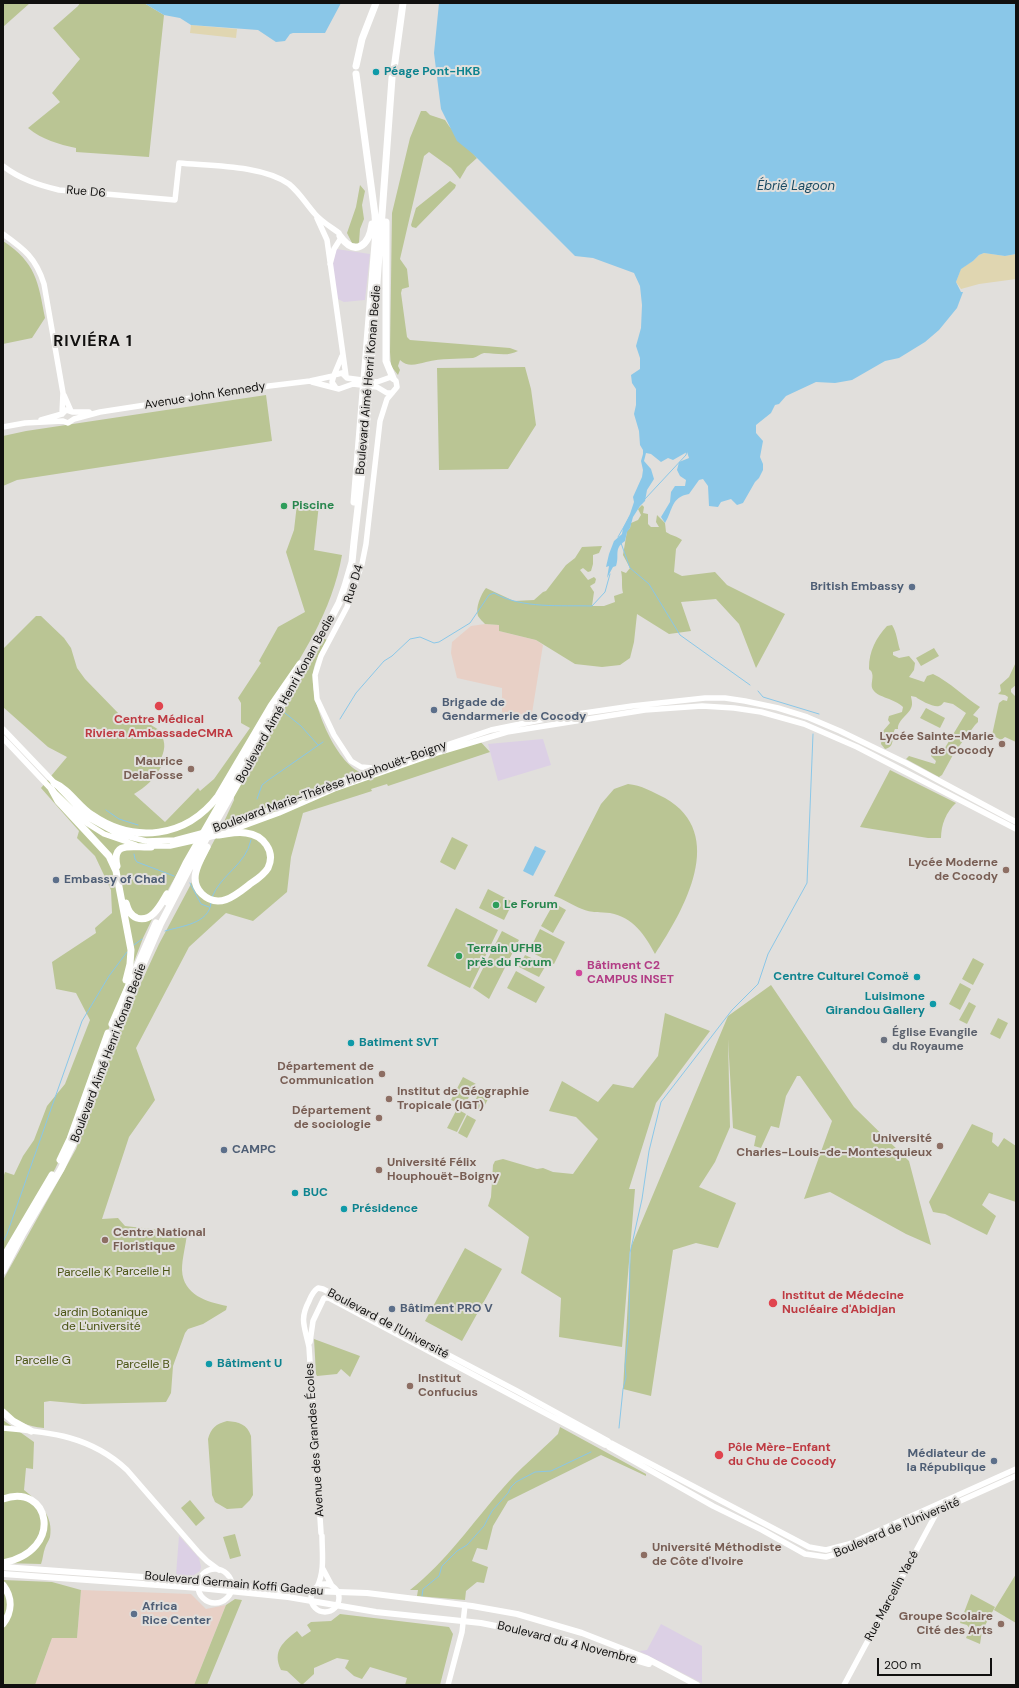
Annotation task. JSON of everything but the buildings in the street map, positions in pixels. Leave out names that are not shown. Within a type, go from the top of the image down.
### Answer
[{"type":"highway","points":[[356,66],[362,39],[376,3]]},
{"type":"highway","points":[[394,69],[403,3]]},
{"type":"highway","name":"Boulevard Aimé Henri Konan Bedie","points":[[3,1271],[22,1235],[58,1174],[73,1144],[119,1020],[153,935],[186,863],[335,601],[341,584],[347,561],[360,446],[369,302],[375,248],[376,223],[356,74]]},
{"type":"highway","name":"Boulevard Aimé Henri Konan Bedie","points":[[3,1258],[55,1170],[70,1139],[121,1002],[146,944],[160,925],[189,869],[234,793],[329,624],[345,586],[352,562],[365,446],[392,78]]},
{"type":"highway","points":[[385,186],[386,361],[389,372],[393,378]]},
{"type":"highway","points":[[339,239],[352,247],[358,248],[366,243],[371,233],[373,204]]},
{"type":"highway","points":[[54,783],[61,786],[90,814],[107,824],[120,829],[131,832],[152,833],[182,826],[198,817],[218,796],[272,706],[300,664]]},
{"type":"highway","points":[[52,790],[58,801],[109,856],[113,863],[122,897],[131,950],[130,964],[122,991],[121,1002]]},
{"type":"highway","points":[[220,832],[247,833],[259,837],[267,845],[271,856],[266,872],[262,876],[234,897],[223,901],[211,900],[200,893],[196,886],[195,871],[232,801],[234,793]]},
{"type":"highway","points":[[150,847],[122,848],[116,853],[115,857],[128,910],[137,918],[144,919],[157,910],[186,863]]},
{"type":"highway","points":[[3,1412],[14,1421],[31,1431]]},
{"type":"highway","points":[[3,1499],[15,1496],[24,1497],[33,1501],[40,1509],[44,1522],[41,1538],[32,1550],[19,1559],[3,1563]]},
{"type":"highway","points":[[3,1586],[8,1593],[10,1602],[9,1613],[3,1624]]},
{"type":"main road","name":"Rue D6","points":[[3,166],[24,180],[40,186],[59,190],[175,200],[179,163],[254,170],[282,180],[296,191],[316,215]]},
{"type":"main road","points":[[316,215],[333,230],[337,231],[339,239],[330,264]]},
{"type":"main road","points":[[316,215],[327,239],[346,386]]},
{"type":"main road","points":[[327,239],[329,232],[333,230]]},
{"type":"main road","points":[[3,234],[21,246],[32,258],[40,271],[44,284],[63,393],[63,421]]},
{"type":"main road","points":[[327,239],[333,244],[339,239]]},
{"type":"main road","points":[[336,388],[332,382],[342,355]]},
{"type":"main road","name":"Avenue John Kennedy","points":[[3,427],[29,423],[63,421],[69,423],[74,419],[100,412],[269,386],[310,382],[334,376],[339,373],[353,382],[379,386],[389,377],[393,378]]},
{"type":"main road","name":"Rue D4","points":[[376,769],[367,768],[356,764],[347,754],[334,735],[323,714],[316,692],[315,680],[317,665],[347,607],[362,564],[366,544],[380,421],[383,407],[398,387],[393,378]]},
{"type":"main road","name":"Avenue John Kennedy","points":[[310,382],[336,388],[341,388],[353,382]]},
{"type":"main road","points":[[379,386],[386,392],[392,393]]},
{"type":"main road","points":[[63,393],[74,419]]},
{"type":"main road","name":"Avenue John Kennedy","points":[[29,423],[62,414],[65,411],[100,412]]},
{"type":"main road","name":"Boulevard Marie-Thérèse Houphouët-Boigny","points":[[3,729],[87,817],[118,834],[133,839],[154,842],[220,832],[349,778],[469,736],[513,725],[656,703],[705,698],[725,698],[745,701],[793,713],[835,729],[906,763],[1016,822]]},
{"type":"main road","name":"Boulevard Marie-Thérèse Houphouët-Boigny","points":[[3,738],[52,790],[94,829],[125,842],[150,847],[170,846],[188,842],[279,813],[334,790],[440,752],[507,732],[645,710],[681,706],[743,708],[775,715],[820,730],[898,767],[1016,829]]},
{"type":"main road","name":"Boulevard de l'Université","points":[[309,1347],[302,1317],[313,1293],[318,1288],[323,1289],[377,1321]]},
{"type":"main road","name":"Boulevard de l'Université","points":[[309,1347],[313,1321],[326,1298],[334,1300],[386,1325],[610,1445],[814,1549],[826,1550],[849,1544],[1016,1476]]},
{"type":"main road","name":"Avenue des Grandes Écoles","points":[[309,1347],[322,1566],[321,1578],[311,1601]]},
{"type":"main road","points":[[3,1428],[31,1431],[83,1442],[100,1449],[116,1460],[150,1495],[199,1553],[228,1576],[232,1585],[231,1592],[225,1600],[212,1603],[204,1599],[199,1585],[204,1574],[204,1564],[199,1553]]},
{"type":"main road","name":"Boulevard de l'Université","points":[[610,1445],[713,1506],[762,1530],[805,1554],[826,1557],[851,1550],[1016,1469]]},
{"type":"main road","name":"Rue Marcelin Yacé","points":[[844,1685],[936,1509]]},
{"type":"main road","points":[[762,1530],[765,1523]]},
{"type":"main road","name":"Avenue des Grandes Écoles","points":[[322,1566],[327,1578],[335,1590]]},
{"type":"main road","name":"Boulevard Germain Koffi Gadeau","points":[[3,1567],[199,1585],[231,1592],[311,1601],[376,1612],[463,1620]]},
{"type":"main road","points":[[204,1574],[211,1570],[219,1570]]},
{"type":"main road","name":"Boulevard Germain Koffi Gadeau","points":[[3,1574],[199,1585],[232,1585],[335,1590],[465,1605]]},
{"type":"main road","points":[[335,1590],[339,1598],[337,1605]]},
{"type":"main road","points":[[448,1685],[460,1637],[465,1605]]},
{"type":"main road","name":"Boulevard du 4 Novembre","points":[[465,1605],[517,1614],[582,1633],[646,1658],[697,1685]]},
{"type":"main road","name":"Boulevard du 4 Novembre","points":[[463,1620],[537,1633],[574,1642],[624,1658],[643,1661],[690,1685]]},
{"type":"shaded area","points":[[336,249],[370,254],[365,300],[344,302],[338,299],[332,268]]},
{"type":"shaded area","points":[[485,624],[499,625],[499,631],[536,640],[543,645],[532,713],[502,717],[502,688],[457,678],[451,653],[452,642],[471,626]]},
{"type":"shaded area","points":[[543,739],[551,765],[498,781],[488,744]]},
{"type":"shaded area","points":[[179,1536],[199,1558],[201,1567],[200,1571],[194,1575],[176,1575]]},
{"type":"shaded area","points":[[81,1590],[191,1594],[206,1609],[226,1605],[194,1685],[35,1685],[52,1638],[77,1638]]},
{"type":"shaded area","points":[[661,1624],[702,1646],[702,1683],[639,1651],[647,1650]]},
{"type":"green space","points":[[3,3],[30,3],[3,27]]},
{"type":"green space","points":[[80,3],[144,3],[164,15],[149,157],[76,152],[76,148],[39,136],[28,128],[60,102],[52,93],[80,59],[53,28]]},
{"type":"green space","points":[[421,111],[426,111],[430,115],[445,120],[477,158],[467,167],[460,179],[451,168],[429,152],[424,156],[400,259],[407,269],[409,287],[402,289],[401,293],[407,337],[410,340],[510,348],[518,351],[510,354],[484,353],[473,358],[438,360],[413,365],[406,364],[400,360],[398,366],[400,370],[398,375],[391,366],[390,352],[392,213],[410,138]]},
{"type":"green space","points":[[450,181],[456,185],[455,188],[416,228],[412,227],[411,225],[416,208]]},
{"type":"green space","points":[[360,185],[365,191],[362,205],[364,219],[360,229],[358,244],[352,243],[347,233],[356,207]]},
{"type":"green space","points":[[3,241],[22,257],[34,274],[40,293],[45,318],[32,338],[3,344]]},
{"type":"green space","points":[[525,367],[531,389],[536,425],[508,469],[439,470],[437,368]]},
{"type":"green space","points":[[266,395],[272,441],[17,480],[3,486],[3,436],[26,431]]},
{"type":"green space","points":[[297,504],[319,504],[314,550],[342,555],[334,586],[327,605],[314,634],[157,909],[143,938],[66,1146],[55,1169],[3,1256],[3,1178],[5,1172],[14,1175],[23,1156],[34,1140],[47,1106],[65,1084],[90,1020],[76,993],[56,989],[52,962],[96,933],[95,928],[112,913],[111,890],[95,856],[77,838],[79,831],[41,788],[67,757],[48,747],[3,707],[3,649],[36,616],[41,616],[64,638],[71,648],[77,668],[85,679],[120,715],[135,724],[151,725],[164,733],[162,736],[164,750],[158,765],[161,767],[156,775],[142,789],[134,794],[165,822],[198,788],[200,791],[214,779],[250,728],[241,723],[241,703],[238,698],[261,663],[259,661],[278,627],[305,612],[286,552],[294,530]]},
{"type":"green space","points":[[642,505],[644,507],[643,513],[648,514],[648,524],[651,527],[659,527],[656,522],[657,515],[665,523],[666,532],[682,540],[676,549],[674,572],[682,576],[715,572],[727,585],[785,614],[756,668],[739,624],[716,599],[681,602],[691,631],[669,634],[637,614],[634,642],[630,658],[620,665],[602,667],[575,664],[536,640],[499,631],[499,625],[485,624],[478,616],[477,609],[479,601],[486,588],[514,601],[534,600],[546,591],[566,565],[575,558],[582,547],[602,546],[599,553],[593,555],[591,571],[588,572],[583,568],[580,570],[588,580],[594,577],[596,579],[595,583],[590,586],[594,592],[592,606],[604,606],[615,602],[614,596],[623,593],[621,571],[626,573],[630,568],[623,555],[627,531],[630,528],[631,523],[638,520],[641,515],[638,509]]},
{"type":"green space","points":[[892,625],[900,650],[893,652],[893,655],[899,658],[909,656],[915,663],[914,670],[909,677],[924,682],[927,676],[933,674],[980,707],[973,715],[978,718],[978,722],[954,753],[942,775],[939,777],[906,759],[909,756],[935,764],[936,761],[931,754],[940,756],[966,713],[953,704],[944,702],[940,706],[934,706],[911,696],[912,707],[898,725],[898,729],[895,729],[891,746],[885,749],[881,744],[883,731],[890,723],[888,720],[889,716],[902,712],[903,707],[874,691],[872,687],[872,672],[869,669],[869,662],[876,640],[887,626]]},
{"type":"green space","points":[[323,638],[327,640],[316,661],[313,674],[313,686],[320,715],[326,730],[343,757],[352,767],[362,773],[478,739],[490,752],[388,786],[387,784],[371,789],[372,791],[303,813],[291,857],[287,892],[253,921],[226,913],[189,947],[136,1048],[155,1100],[129,1137],[102,1219],[118,1218],[125,1226],[187,1233],[182,1270],[183,1279],[191,1291],[197,1296],[227,1306],[226,1310],[203,1324],[188,1329],[185,1333],[173,1366],[171,1393],[166,1402],[83,1404],[50,1401],[44,1402],[44,1428],[27,1425],[12,1417],[3,1409],[3,1280],[76,1149],[122,1024],[159,944],[223,824],[234,800],[234,796]]},
{"type":"green space","points":[[934,648],[939,656],[921,666],[916,658]]},
{"type":"green space","points":[[1016,662],[1016,685],[1011,689],[1011,692],[1016,697],[1016,742],[1005,737],[1001,740],[992,735],[999,703],[1003,700],[1007,701],[1008,697],[998,694],[1001,691],[1000,685],[1009,677]]},
{"type":"green space","points":[[926,708],[945,718],[940,728],[920,718]]},
{"type":"green space","points":[[890,770],[956,803],[949,810],[945,819],[941,838],[928,838],[860,827]]},
{"type":"green space","points":[[628,784],[642,787],[665,798],[684,813],[694,831],[697,852],[694,873],[688,895],[678,916],[655,954],[647,940],[637,928],[625,918],[610,913],[585,910],[554,896],[601,804],[614,789]]},
{"type":"green space","points":[[452,837],[468,845],[455,870],[440,862]]},
{"type":"green space","name":"Le Forum","points":[[488,889],[513,902],[504,920],[479,908]]},
{"type":"green space","points":[[554,903],[566,910],[553,933],[541,926]]},
{"type":"green space","points":[[456,908],[498,930],[470,988],[427,966]]},
{"type":"green space","points":[[540,929],[565,942],[554,964],[529,951]]},
{"type":"green space","points":[[502,931],[519,940],[489,999],[473,988]]},
{"type":"green space","points":[[525,955],[546,965],[539,977],[519,967]]},
{"type":"green space","points":[[973,958],[984,964],[973,985],[962,979]]},
{"type":"green space","points":[[516,971],[545,987],[536,1003],[507,988]]},
{"type":"green space","points":[[960,983],[971,989],[960,1010],[949,1004]]},
{"type":"green space","points":[[771,985],[854,1107],[909,1161],[931,1245],[906,1234],[830,1192],[804,1199],[832,1121],[800,1076],[797,1076],[786,1096],[779,1128],[771,1126],[761,1148],[754,1146],[756,1136],[733,1128],[728,1039],[730,1127],[715,1162],[699,1187],[736,1203],[718,1248],[696,1243],[673,1250],[651,1396],[623,1389],[631,1247],[728,1016]]},
{"type":"green space","points":[[969,1002],[976,1006],[967,1024],[959,1020]]},
{"type":"green space","points":[[665,1013],[710,1031],[656,1103],[629,1189],[635,1189],[622,1347],[559,1337],[561,1298],[521,1273],[529,1237],[488,1206],[491,1197],[493,1165],[495,1161],[503,1159],[537,1169],[543,1168],[553,1172],[573,1174],[598,1139],[576,1117],[549,1111],[562,1081],[598,1102],[613,1084],[633,1088],[658,1056]]},
{"type":"green space","points":[[998,1018],[1008,1023],[1000,1039],[990,1034]]},
{"type":"green space","points":[[463,1077],[476,1084],[464,1106],[451,1100]]},
{"type":"green space","points":[[482,1088],[491,1093],[482,1111],[472,1106]]},
{"type":"green space","points":[[457,1109],[466,1114],[457,1132],[447,1128]]},
{"type":"green space","points":[[467,1115],[476,1120],[467,1138],[458,1133]]},
{"type":"green space","points":[[972,1124],[993,1133],[992,1142],[998,1147],[1004,1138],[1016,1146],[1016,1202],[989,1193],[982,1205],[996,1216],[987,1235],[945,1214],[933,1212],[929,1202]]},
{"type":"green space","points":[[465,1248],[502,1269],[462,1341],[425,1321]]},
{"type":"green space","points":[[314,1339],[360,1356],[350,1377],[341,1369],[337,1374],[317,1376]]},
{"type":"green space","points":[[3,1420],[34,1442],[33,1469],[26,1468],[24,1490],[40,1505],[50,1522],[50,1537],[44,1550],[41,1564],[3,1563]]},
{"type":"green space","points":[[227,1421],[242,1424],[251,1436],[253,1495],[242,1508],[227,1509],[215,1502],[212,1495],[208,1439],[214,1427]]},
{"type":"green space","points":[[560,1427],[646,1474],[646,1476],[601,1455],[508,1501],[493,1526],[487,1550],[477,1548],[472,1561],[488,1567],[484,1583],[477,1582],[466,1591],[465,1600],[417,1596],[418,1590],[410,1590],[448,1554],[509,1481],[558,1434]]},
{"type":"green space","points":[[190,1500],[205,1518],[196,1526],[181,1508]]},
{"type":"green space","points":[[235,1534],[241,1556],[230,1559],[223,1537]]},
{"type":"green space","points":[[1016,1574],[1015,1605],[1016,1623],[994,1610]]},
{"type":"green space","points":[[3,1580],[52,1582],[81,1590],[77,1638],[52,1638],[35,1685],[3,1685]]},
{"type":"green space","points":[[971,1594],[995,1607],[982,1631],[980,1644],[966,1638],[970,1629],[967,1625],[960,1623]]},
{"type":"green space","points":[[235,1599],[242,1600],[207,1685],[194,1685],[226,1605]]},
{"type":"green space","points":[[340,1614],[449,1627],[453,1634],[440,1685],[405,1685],[407,1678],[370,1667],[362,1679],[354,1676],[345,1668],[349,1660],[337,1658],[314,1668],[314,1674],[302,1685],[287,1671],[281,1670],[278,1652],[287,1639],[297,1631],[302,1637],[311,1631],[307,1625],[311,1622],[331,1621]]},
{"type":"sand","points":[[191,25],[237,29],[236,38],[190,33]]},
{"type":"sand","points":[[984,253],[1005,256],[1016,254],[1016,279],[979,284],[961,289],[956,282],[961,268]]},
{"type":"water","points":[[144,3],[341,3],[325,33],[293,33],[290,34],[285,41],[276,42],[258,30],[191,25],[180,18],[164,15]]},
{"type":"water","name":"Ébrié Lagoon","points":[[439,3],[1016,3],[1016,254],[1005,256],[984,253],[979,255],[961,269],[956,282],[961,292],[963,292],[957,308],[939,330],[925,342],[899,358],[885,361],[852,380],[835,383],[816,382],[786,396],[779,404],[775,405],[771,413],[756,425],[756,433],[763,441],[760,457],[763,464],[763,470],[743,503],[737,505],[731,499],[721,502],[718,507],[709,506],[708,486],[703,479],[699,480],[689,494],[679,498],[676,501],[665,523],[661,517],[670,502],[671,492],[675,486],[685,486],[686,480],[680,476],[677,470],[679,462],[689,458],[687,452],[673,460],[668,458],[661,462],[651,454],[646,453],[644,461],[651,469],[654,479],[647,490],[645,501],[633,517],[625,541],[619,547],[616,566],[613,567],[607,578],[609,566],[606,567],[609,554],[614,541],[622,534],[634,502],[633,497],[642,477],[643,470],[641,461],[643,450],[640,445],[639,431],[634,414],[636,405],[636,389],[632,383],[631,375],[640,369],[640,358],[636,346],[641,328],[642,305],[640,286],[634,273],[593,258],[575,256],[473,154],[457,141],[441,109],[434,53]]},
{"type":"water","points":[[535,846],[546,851],[533,876],[523,871]]},
{"type":"waterway","points":[[645,499],[686,455],[687,450]]},
{"type":"waterway","points":[[618,537],[630,516]]},
{"type":"waterway","points":[[621,543],[630,568],[649,584],[680,635],[750,685]]},
{"type":"waterway","points":[[340,719],[356,693],[384,661],[392,656],[410,639],[420,637],[434,643],[439,642],[470,623],[489,595],[494,593],[517,602],[529,604],[592,606],[605,592],[610,574]]},
{"type":"waterway","points":[[758,691],[763,697],[819,714]]},
{"type":"waterway","points":[[285,713],[301,726],[318,745]]},
{"type":"waterway","points":[[619,1428],[623,1389],[626,1377],[625,1366],[629,1327],[630,1253],[642,1199],[649,1151],[661,1102],[732,1010],[758,984],[768,954],[807,883],[813,734]]},
{"type":"waterway","points":[[257,799],[262,785],[323,742]]},
{"type":"waterway","points":[[106,810],[119,819],[138,825]]},
{"type":"waterway","points":[[212,897],[221,882],[244,856],[251,840]]},
{"type":"waterway","points":[[134,854],[137,862],[174,876]]},
{"type":"waterway","points":[[190,883],[201,904],[209,907]]},
{"type":"waterway","points":[[165,931],[200,920],[209,910],[211,903]]},
{"type":"waterway","points":[[134,945],[142,939]]},
{"type":"waterway","points":[[3,1242],[82,1021],[109,976],[127,952]]},
{"type":"waterway","points":[[422,1596],[423,1589],[439,1576],[442,1566],[457,1551],[467,1545],[484,1526],[492,1511],[516,1482],[535,1472],[551,1471],[591,1452]]},
{"type":"place","name":"Péage Pont-HKB","points":[[376,72]]},
{"type":"place","name":"Piscine","points":[[284,506]]},
{"type":"place","name":"British Embassy","points":[[912,587]]},
{"type":"place","name":"Centre Médical Riviera AmbassadeCMRA","points":[[159,706]]},
{"type":"place","name":"Brigade de Gendarmerie de Cocody","points":[[434,710]]},
{"type":"place","name":"Lycée Sainte-Marie de Cocody","points":[[1002,744]]},
{"type":"place","name":"Maurice DelaFosse","points":[[191,769]]},
{"type":"place","name":"Lycée Moderne de Cocody","points":[[1006,870]]},
{"type":"place","name":"Embassy of Chad","points":[[56,880]]},
{"type":"place","name":"Le Forum","points":[[496,905]]},
{"type":"place","name":"Terrain UFHB près du Forum","points":[[459,956]]},
{"type":"place","name":"Bâtiment C2 CAMPUS INSET","points":[[579,973]]},
{"type":"place","name":"Centre Culturel Comoë","points":[[917,977]]},
{"type":"place","name":"Luisimone Girandou Gallery","points":[[933,1004]]},
{"type":"place","name":"Église Evangile du Royaume","points":[[884,1040]]},
{"type":"place","name":"Batiment SVT","points":[[351,1043]]},
{"type":"place","name":"Département de Communication","points":[[382,1074]]},
{"type":"place","name":"Institut de Géographie Tropicale (IGT)","points":[[389,1099]]},
{"type":"place","name":"Département de sociologie","points":[[379,1118]]},
{"type":"place","name":"Université Charles-Louis-de-Montesquieux","points":[[940,1146]]},
{"type":"place","name":"CAMPC","points":[[224,1150]]},
{"type":"place","name":"Université Félix Houphouët-Boigny","points":[[379,1170]]},
{"type":"place","name":"BUC","points":[[295,1193]]},
{"type":"place","name":"Présidence","points":[[344,1209]]},
{"type":"place","name":"Centre National Floristique","points":[[105,1240]]},
{"type":"place","name":"Institut de Médecine Nucléaire d'Abidjan","points":[[773,1303]]},
{"type":"place","name":"Bâtiment PRO V","points":[[392,1309]]},
{"type":"place","name":"Bâtiment U","points":[[209,1364]]},
{"type":"place","name":"Institut Confucius","points":[[410,1386]]},
{"type":"place","name":"Pôle Mère-Enfant du Chu de Cocody","points":[[719,1455]]},
{"type":"place","name":"Médiateur de la République","points":[[994,1461]]},
{"type":"place","name":"Université Méthodiste de Côte d'Ivoire","points":[[644,1555]]},
{"type":"place","name":"Africa Rice Center","points":[[134,1614]]},
{"type":"place","name":"Groupe Scolaire Cité des Arts","points":[[1001,1624]]},
{"type":"district","name":"RIVIÉRA 1","points":[[93,342]]},
{"type":"park label","name":"Parcelle H","points":[[143,1272]]},
{"type":"park label","name":"Parcelle K","points":[[84,1273]]},
{"type":"park label","name":"Jardin Botanique de L'université","points":[[101,1320]]},
{"type":"park label","name":"Parcelle G","points":[[43,1361]]},
{"type":"park label","name":"Parcelle B","points":[[143,1365]]}]
